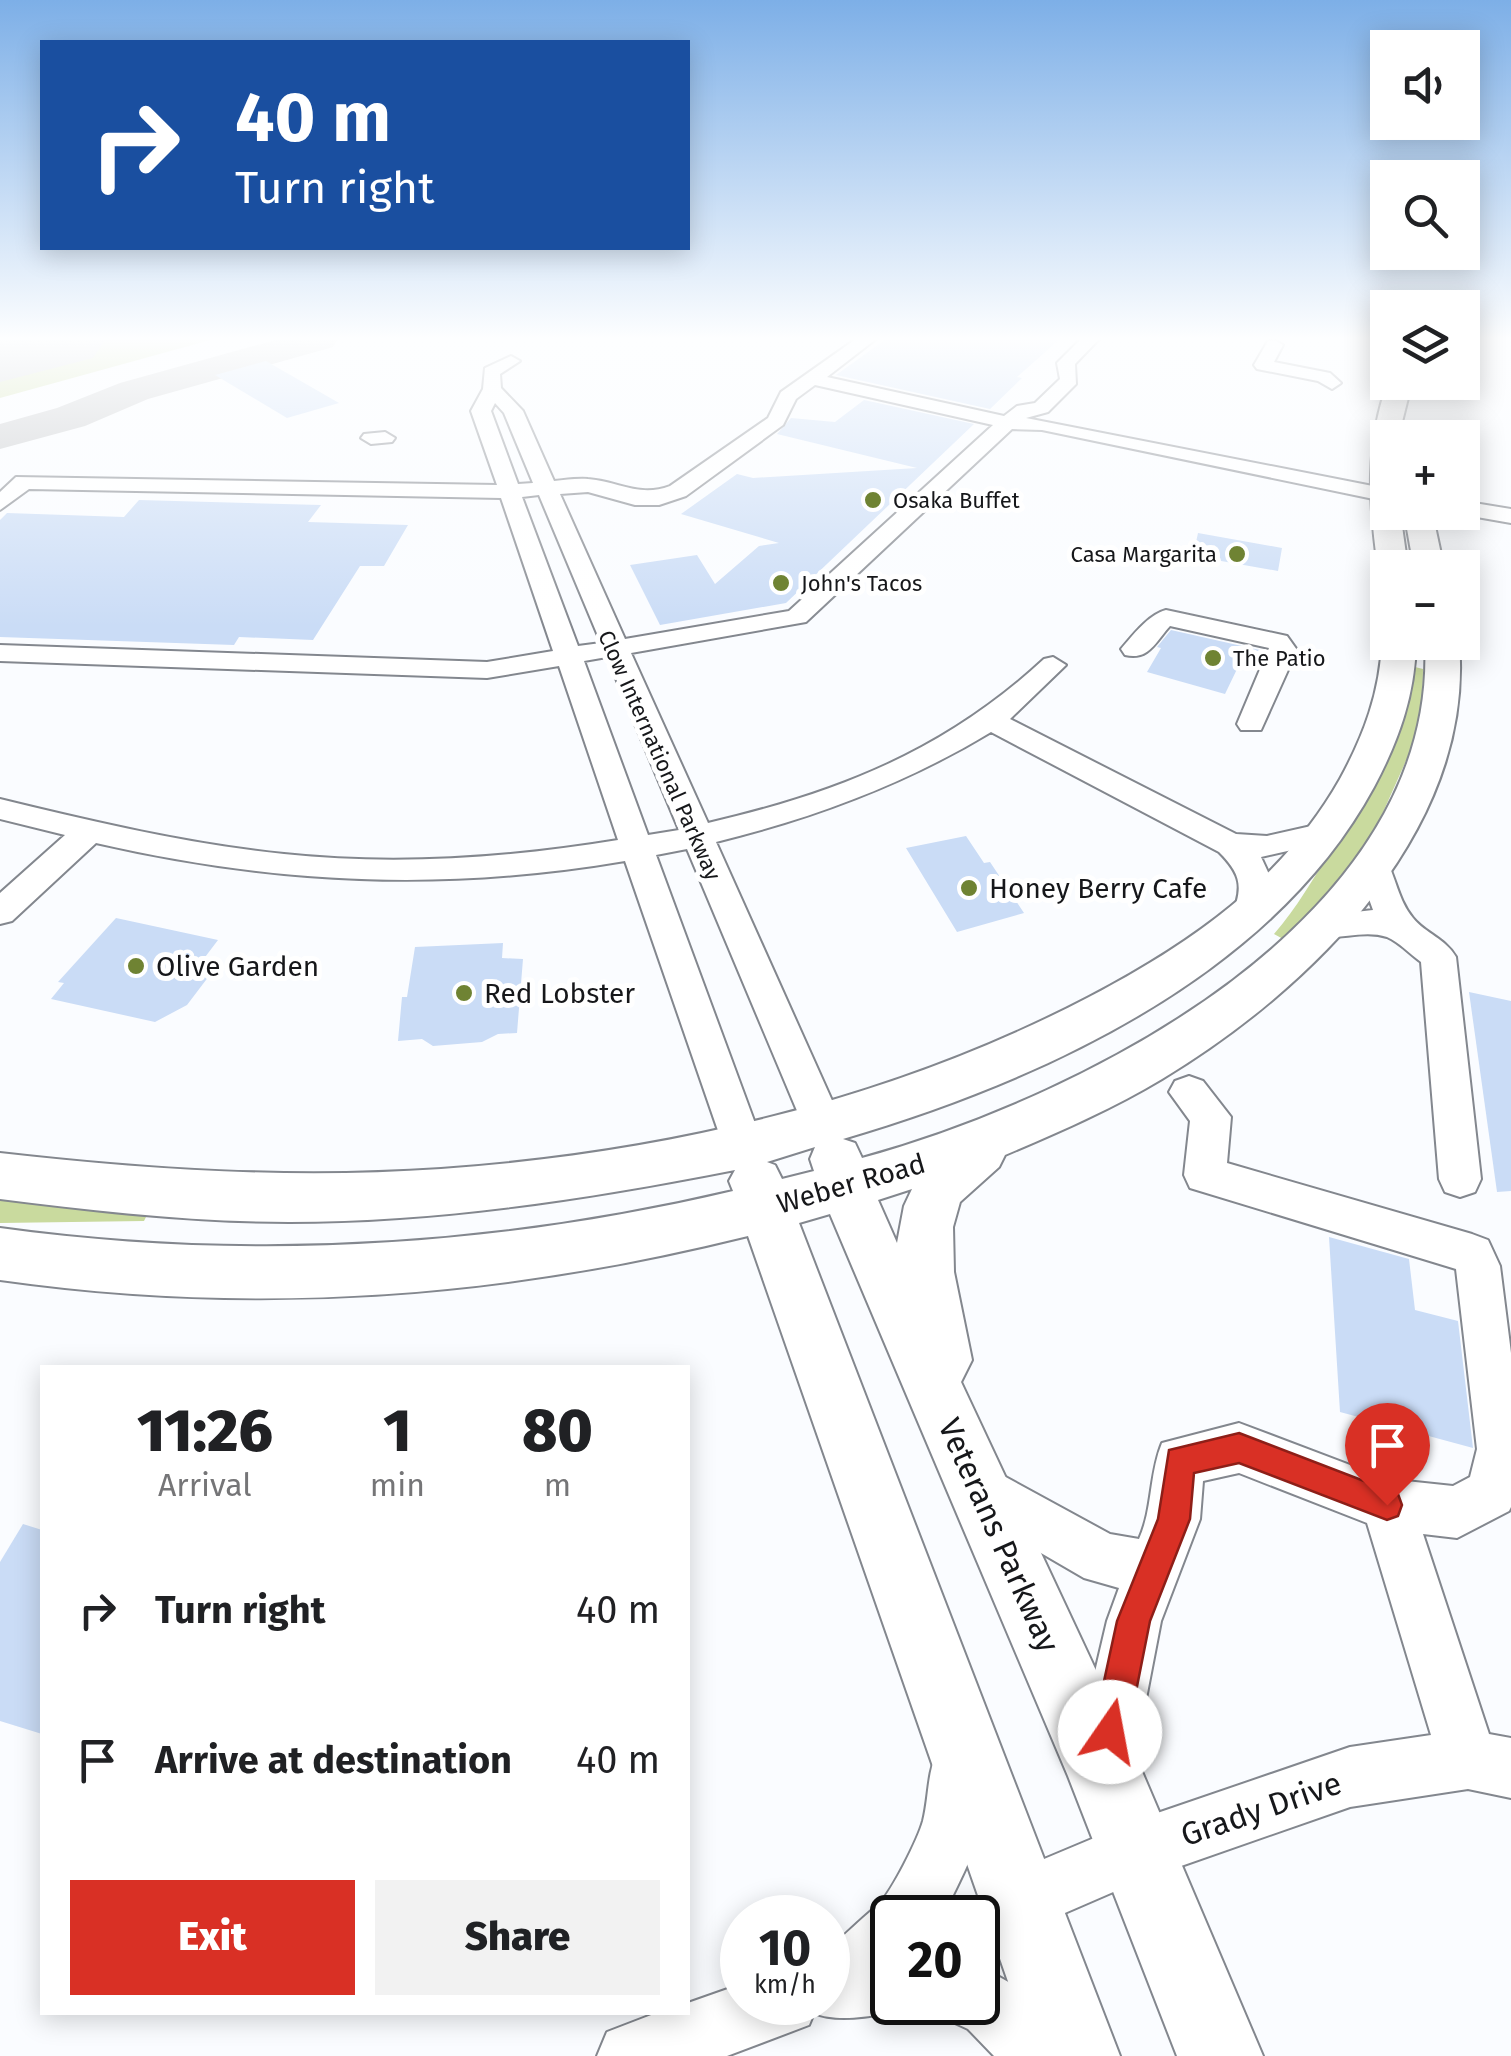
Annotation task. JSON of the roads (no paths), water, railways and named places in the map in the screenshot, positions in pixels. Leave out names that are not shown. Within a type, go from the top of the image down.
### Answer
[{"type":"main road","points":[[0,1176],[150,1192],[329,1197],[572,1176],[743,1145],[823,1125],[1002,1065],[1119,1006],[1194,959],[1292,877],[1329,832],[1382,738],[1400,674],[1400,660]]},
{"type":"main road","name":"Weber Road","points":[[0,1254],[212,1275],[478,1262],[614,1242],[766,1208],[846,1188],[998,1137],[1127,1074],[1192,1035],[1264,980],[1323,926],[1373,866],[1414,797],[1439,724],[1445,660]]},
{"type":"main road","name":"Veterans Parkway","points":[[823,1125],[846,1188],[1102,1768],[1220,2056]]},
{"type":"main road","points":[[968,1465],[925,1272],[926,1220],[942,1184],[998,1137]]},
{"type":"main road","points":[[743,1145],[1077,2056]]},
{"type":"street","name":"Clow International Parkway","points":[[490,435],[743,1145]]},
{"type":"street","name":"Clow International Parkway","points":[[523,435],[823,1125]]},
{"type":"street","points":[[0,503],[24,482],[483,493],[589,485],[635,498],[658,498],[678,490],[756,435]]},
{"type":"street","points":[[0,654],[487,670],[797,617],[932,488],[995,435]]},
{"type":"street","points":[[1047,435],[1281,484],[1370,495]]},
{"type":"street","points":[[1480,511],[1511,516]]},
{"type":"street","points":[[1134,649],[1147,643],[1160,620],[1166,618],[1278,642],[1284,650],[1251,724]]},
{"type":"street","points":[[0,809],[192,854],[324,868],[395,871],[546,863],[780,816],[840,794],[948,746],[990,720],[1053,664]]},
{"type":"street","points":[[990,720],[1230,844],[1252,865],[1257,879],[1260,893],[1248,917]]},
{"type":"street","points":[[0,912],[88,832]]},
{"type":"street","points":[[1230,844],[1267,847],[1329,832]]},
{"type":"street","points":[[1373,866],[1384,900],[1402,929],[1438,956],[1460,1178]]},
{"type":"street","points":[[1323,926],[1374,922],[1402,929]]},
{"type":"street","points":[[1102,1768],[1134,1621],[1174,1519],[1180,1460],[1239,1448],[1387,1505],[1456,1512],[1490,1493],[1502,1448],[1478,1298],[1478,1266],[1472,1254],[1459,1247],[1205,1175],[1210,1117],[1189,1092]]},
{"type":"street","points":[[968,1465],[1104,1559],[1154,1568]]},
{"type":"street","points":[[1387,1505],[1489,1764]]},
{"type":"street","points":[[920,1895],[954,1827],[961,1731]]},
{"type":"street","name":"Grady Drive","points":[[1022,1900],[1137,1851],[1350,1777],[1489,1764]]},
{"type":"street","points":[[850,1974],[870,1953]]},
{"type":"street","points":[[1000,2015],[1042,2056]]},
{"type":"street","points":[[631,2056],[725,2025]]},
{"type":"place","name":"Osaka Buffet","points":[[873,500]]},
{"type":"place","name":"Casa Margarita","points":[[1237,554]]},
{"type":"place","name":"John's Tacos","points":[[781,583]]},
{"type":"place","name":"The Patio","points":[[1213,658]]},
{"type":"place","name":"Honey Berry Cafe","points":[[969,888]]},
{"type":"place","name":"Olive Garden","points":[[136,966]]},
{"type":"place","name":"Red Lobster","points":[[464,993]]}]
